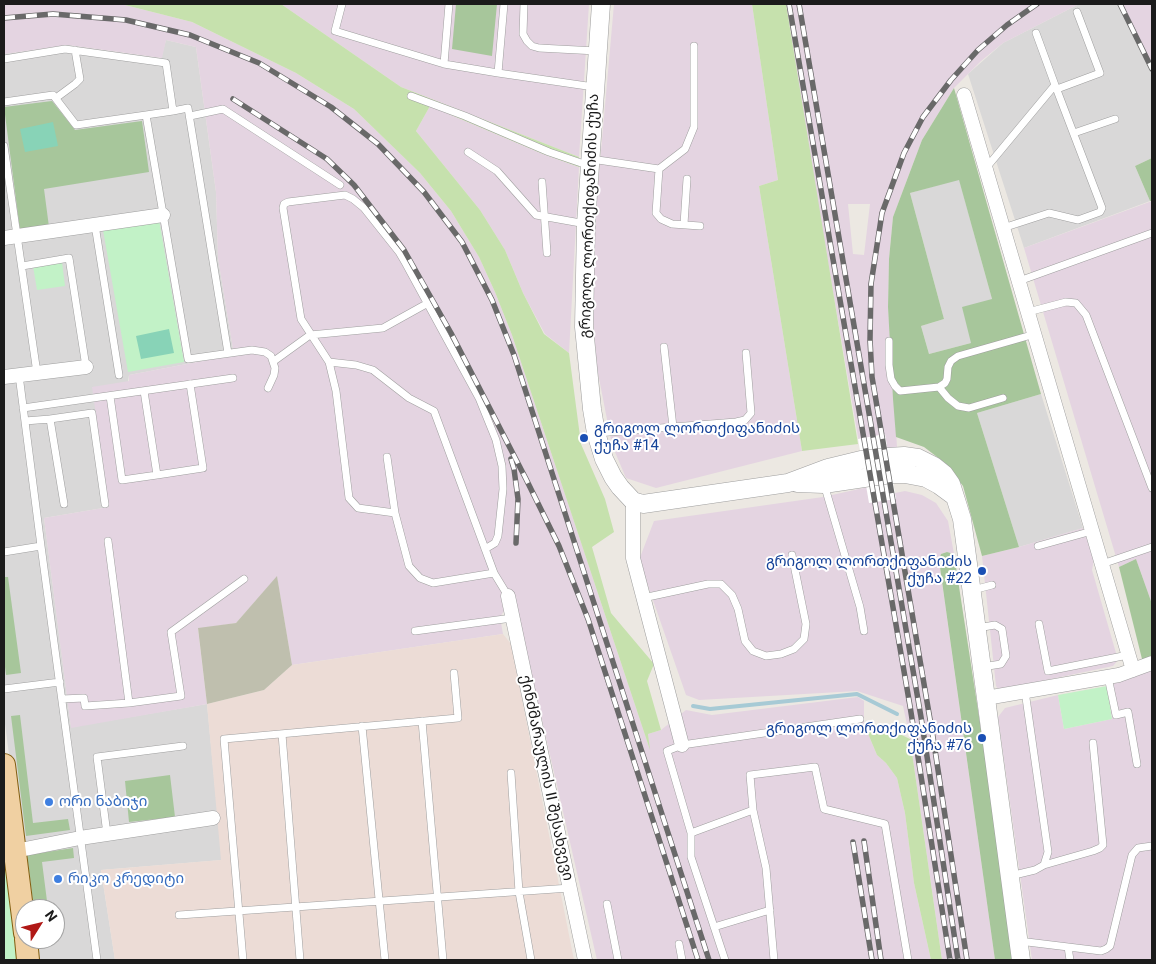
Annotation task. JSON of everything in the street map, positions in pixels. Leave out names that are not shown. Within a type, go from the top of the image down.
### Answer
[{"type":"main road","points":[[4,764],[21,899]]},
{"type":"street","name":"გრიგოლ ლორთქიფანიძის ქუჩა","points":[[601,4],[586,224],[584,327],[586,360],[596,433],[604,459],[613,477],[633,501]]},
{"type":"street","points":[[964,95],[1133,670]]},
{"type":"street","points":[[10,237],[163,214]]},
{"type":"street","points":[[4,377],[86,366]]},
{"type":"street","points":[[788,483],[828,468],[861,460],[904,456],[918,458],[934,466],[944,474],[951,484],[962,519],[973,590],[1021,960]]},
{"type":"street","points":[[682,745],[633,558],[633,501],[643,504],[788,483],[824,484],[891,474],[905,474],[926,478],[947,490],[956,498]]},
{"type":"street","name":"ქინძმარაულის II შესახვევი","points":[[508,596],[585,960]]},
{"type":"street","points":[[986,698],[1108,677],[1152,663]]},
{"type":"street","points":[[15,851],[80,838],[214,818]]},
{"type":"lane","points":[[342,4],[335,31],[444,64],[595,87]]},
{"type":"lane","points":[[444,64],[449,4]]},
{"type":"lane","points":[[498,73],[504,4]]},
{"type":"lane","points":[[524,4],[523,34],[532,46],[597,51]]},
{"type":"lane","points":[[986,168],[1056,87],[1100,73],[1078,12]]},
{"type":"lane","points":[[1003,228],[1049,213],[1078,220],[1100,212],[1102,208],[1036,33]]},
{"type":"lane","points":[[411,96],[465,116],[549,152],[590,163],[659,169],[685,149],[694,127],[694,46]]},
{"type":"lane","points":[[4,59],[65,49],[166,63],[174,110]]},
{"type":"lane","points":[[56,98],[80,79],[75,50]]},
{"type":"lane","points":[[4,102],[54,95],[76,125],[188,108],[228,353]]},
{"type":"lane","points":[[190,116],[224,110],[340,185]]},
{"type":"lane","points":[[146,115],[188,359],[252,350],[265,352],[271,356],[274,362],[274,375],[268,388]]},
{"type":"lane","points":[[1074,133],[1115,119]]},
{"type":"lane","points":[[4,146],[10,237],[22,266],[37,373]]},
{"type":"lane","points":[[468,152],[497,172],[536,215],[586,224]]},
{"type":"lane","points":[[659,169],[656,213],[666,222],[700,226]]},
{"type":"lane","points":[[684,224],[687,179]]},
{"type":"lane","points":[[542,182],[546,253]]},
{"type":"lane","points":[[395,513],[358,508],[349,498],[336,391],[329,362],[301,319],[283,208],[284,204],[288,202],[345,195],[354,198],[399,252],[428,303],[478,398],[496,440],[502,466],[503,489],[498,536],[494,543],[485,549]]},
{"type":"lane","points":[[95,225],[120,374]]},
{"type":"lane","points":[[1019,281],[1152,233]]},
{"type":"lane","points":[[22,266],[69,258],[86,366]]},
{"type":"lane","points":[[1028,312],[1066,302],[1076,303],[1086,315],[1152,488]]},
{"type":"lane","points":[[274,362],[310,335],[383,328],[428,303]]},
{"type":"lane","points":[[890,341],[890,379],[900,391],[939,387],[947,379],[948,367],[951,361],[958,356],[1035,334]]},
{"type":"lane","points":[[664,347],[673,427]]},
{"type":"lane","points":[[596,433],[745,420],[751,413],[746,353]]},
{"type":"lane","points":[[329,362],[356,364],[373,370],[409,398],[434,411],[494,573],[508,596]]},
{"type":"lane","points":[[19,375],[97,960]]},
{"type":"lane","points":[[23,408],[233,378]]},
{"type":"lane","points":[[110,396],[122,480],[203,468],[190,384]]},
{"type":"lane","points":[[939,387],[958,406],[969,408],[1003,398]]},
{"type":"lane","points":[[144,391],[156,475]]},
{"type":"lane","points":[[25,421],[92,413],[105,504]]},
{"type":"lane","points":[[50,418],[64,504]]},
{"type":"lane","points":[[387,457],[395,513],[410,566],[420,578],[432,583],[494,573]]},
{"type":"lane","points":[[824,484],[860,607],[864,631]]},
{"type":"lane","points":[[1038,546],[1092,530]]},
{"type":"lane","points":[[108,541],[129,703]]},
{"type":"lane","points":[[4,552],[41,546]]},
{"type":"lane","points":[[1102,564],[1152,546]]},
{"type":"lane","points":[[642,598],[708,584],[721,584],[732,595],[738,609],[746,642],[753,650],[766,656],[781,654],[794,649],[804,639],[806,624],[792,554]]},
{"type":"lane","points":[[62,699],[84,698],[85,706],[129,703],[181,696],[172,632],[244,579]]},
{"type":"lane","points":[[973,590],[992,585]]},
{"type":"lane","points":[[415,631],[512,618]]},
{"type":"lane","points":[[1039,624],[1048,671],[1128,655]]},
{"type":"lane","points":[[977,628],[995,625],[1002,629],[1006,656],[1001,664],[982,667]]},
{"type":"lane","points":[[243,960],[224,739],[458,718],[454,673]]},
{"type":"lane","points":[[1108,677],[1116,715],[1128,712],[1138,764]]},
{"type":"lane","points":[[4,689],[60,682]]},
{"type":"lane","points":[[1025,691],[1048,852],[1044,865]]},
{"type":"lane","points":[[725,960],[692,857],[691,833],[667,751],[682,745],[860,719]]},
{"type":"lane","points":[[422,721],[443,960]]},
{"type":"lane","points":[[362,726],[385,960]]},
{"type":"lane","points":[[282,734],[300,960]]},
{"type":"lane","points":[[1010,876],[1093,851],[1103,845],[1093,744]]},
{"type":"lane","points":[[107,834],[97,757],[183,746]]},
{"type":"lane","points":[[774,960],[766,868],[753,810],[750,776],[815,767],[824,809],[885,824],[908,960]]},
{"type":"lane","points":[[510,773],[519,892],[531,960]]},
{"type":"lane","points":[[691,833],[753,810]]},
{"type":"lane","points":[[1019,941],[1101,951],[1110,946],[1132,855],[1138,848],[1152,846]]},
{"type":"lane","points":[[179,915],[570,888]]},
{"type":"lane","points":[[607,904],[618,960]]},
{"type":"lane","points":[[714,927],[770,910]]},
{"type":"lane","points":[[679,944],[682,960]]},
{"type":"lane","points":[[1068,947],[1070,960]]},
{"type":"shaded area","points":[[281,4],[589,4],[579,157],[401,87]]},
{"type":"shaded area","points":[[614,4],[752,4],[778,180],[759,186],[802,451],[656,488],[626,478],[612,445],[597,368],[591,294],[598,185]]},
{"type":"shaded area","points":[[786,4],[1079,4],[1003,43],[981,61],[954,88],[922,140],[893,217],[889,259],[888,307],[897,447],[861,454],[807,141]],"holes":[[[848,204],[870,204],[864,255],[853,254]]]},
{"type":"shaded area","points":[[1079,4],[1120,4],[1152,72],[1152,158],[1135,166],[1150,201],[1024,248],[968,74],[1003,43]]},
{"type":"shaded area","points":[[1120,4],[1152,4],[1152,72],[1150,67]]},
{"type":"shaded area","points":[[4,5],[125,5],[192,22],[296,73],[354,109],[420,173],[451,211],[479,257],[495,292],[512,335],[649,747],[648,734],[661,730],[686,710],[712,715],[858,697],[864,701],[864,724],[877,755],[886,763],[897,778],[905,813],[914,883],[931,960],[597,960],[514,598],[502,602],[504,611],[500,617],[503,634],[292,665],[277,577],[236,623],[198,629],[207,704],[71,728],[44,518],[109,507],[92,387],[129,381],[129,375],[234,355],[218,258],[216,192],[196,47],[166,40],[162,58],[68,45],[4,54]]},
{"type":"shaded area","points":[[166,40],[196,47],[216,192],[218,258],[234,355],[129,375],[109,507],[44,518],[71,727],[207,704],[222,860],[101,870],[115,960],[35,960],[34,949],[65,949],[65,899],[28,899],[4,716],[4,54],[68,45],[161,58]]},
{"type":"shaded area","points":[[430,106],[543,154],[579,167],[569,353],[545,334],[523,293],[505,250],[480,210],[416,131]]},
{"type":"shaded area","points":[[959,179],[992,299],[971,343],[929,354],[921,326],[944,319],[910,193]]},
{"type":"shaded area","points":[[1152,201],[1152,604],[1136,559],[1119,567],[1024,248]]},
{"type":"shaded area","points":[[1041,394],[1083,528],[1019,547],[977,413]]},
{"type":"shaded area","points":[[868,487],[870,498],[905,491],[922,495],[936,503],[948,521],[954,554],[946,552],[941,554],[939,561],[995,960],[942,960],[910,739],[903,706],[857,691],[699,700],[686,695],[639,560],[654,521],[823,497]]},
{"type":"shaded area","points":[[1083,528],[1094,559],[1092,570],[1118,660],[1113,666],[999,690],[996,686],[982,556]]},
{"type":"shaded area","points":[[277,576],[292,665],[264,690],[207,704],[198,628],[236,623]]},
{"type":"shaded area","points":[[503,634],[511,644],[574,960],[115,960],[101,870],[221,860],[207,704],[264,690],[292,665]]},
{"type":"shaded area","points":[[1152,670],[1152,960],[1032,960],[998,717],[1005,708],[1058,695],[1064,729],[1112,719],[1107,686]]},
{"type":"green space","points":[[4,4],[281,4],[401,87],[579,157],[579,167],[543,154],[430,106],[416,131],[480,210],[505,250],[523,293],[544,334],[569,353],[581,444],[605,499],[614,532],[592,547],[611,613],[654,664],[647,681],[661,730],[648,734],[650,750],[512,335],[495,292],[479,257],[451,211],[420,173],[354,109],[296,73],[192,22],[125,5]]},
{"type":"green space","points":[[456,4],[497,4],[492,56],[452,49]]},
{"type":"green space","points":[[752,4],[786,4],[858,444],[802,451],[759,186],[778,180]]},
{"type":"green space","points":[[954,88],[1041,394],[977,413],[1019,547],[982,556],[963,486],[945,463],[924,447],[896,437],[888,307],[889,259],[893,217],[922,140]],"holes":[[[959,180],[992,299],[962,307],[971,343],[929,354],[921,326],[944,319],[910,193]]]},
{"type":"green space","points":[[52,101],[75,130],[142,121],[149,172],[44,189],[49,227],[20,230],[4,107]]},
{"type":"green space","points":[[53,122],[58,146],[25,152],[20,129]]},
{"type":"green space","points":[[1152,158],[1152,201],[1150,201],[1135,166]]},
{"type":"green space","points":[[159,220],[184,362],[128,372],[103,230]]},
{"type":"green space","points":[[62,262],[65,286],[37,290],[33,266]]},
{"type":"green space","points":[[169,329],[174,353],[141,359],[136,336]]},
{"type":"green space","points":[[947,552],[954,554],[1002,866],[1013,960],[995,960],[939,560],[941,554]]},
{"type":"green space","points":[[1136,559],[1152,604],[1152,657],[1149,659],[1142,659],[1119,567]]},
{"type":"green space","points":[[4,577],[8,577],[21,673],[6,675],[4,659]]},
{"type":"green space","points":[[1107,686],[1112,719],[1064,729],[1058,695]]},
{"type":"green space","points":[[20,715],[33,823],[68,819],[70,830],[26,836],[11,716]]},
{"type":"green space","points":[[864,724],[881,725],[910,739],[942,960],[931,960],[914,883],[905,813],[897,778],[886,763],[877,755]]},
{"type":"green space","points":[[170,775],[175,817],[129,822],[125,781]]},
{"type":"green space","points":[[4,822],[15,902],[15,949],[21,949],[23,960],[4,960]]},
{"type":"green space","points":[[73,848],[74,858],[42,862],[47,899],[33,899],[27,855]]},
{"type":"pier","points":[[885,434],[896,499],[869,503],[858,439]]},
{"type":"waterway","points":[[693,706],[710,709],[857,694],[897,714]]},
{"type":"railway","points":[[789,4],[910,706],[950,960]]},
{"type":"railway","points":[[799,4],[921,717],[958,960]]},
{"type":"railway","points":[[967,960],[933,737],[872,377],[870,340],[871,284],[882,213],[904,153],[923,117],[951,80],[978,50],[1007,25],[1037,4]]},
{"type":"railway","points":[[1120,4],[1152,69]]},
{"type":"railway","points":[[4,18],[53,14],[126,20],[190,35],[259,63],[331,107],[378,144],[424,192],[462,242],[492,300],[514,355],[709,960]]},
{"type":"railway","points":[[233,99],[327,159],[354,185],[404,250],[451,333],[559,546],[588,619],[698,960]]},
{"type":"railway","points":[[511,459],[518,499],[516,543]]},
{"type":"railway","points":[[864,841],[881,960]]},
{"type":"railway","points":[[853,842],[872,960]]},
{"type":"place","name":"გრიგოლ ლორთქიფანიძის ქუჩა #14","points":[[584,438]]},
{"type":"place","name":"გრიგოლ ლორთქიფანიძის ქუჩა #22","points":[[982,571]]},
{"type":"place","name":"გრიგოლ ლორთქიფანიძის ქუჩა #76","points":[[982,738]]},
{"type":"place","name":"ორი ნაბიჯი","points":[[49,802]]},
{"type":"place","name":"რიკო კრედიტი","points":[[58,879]]}]
